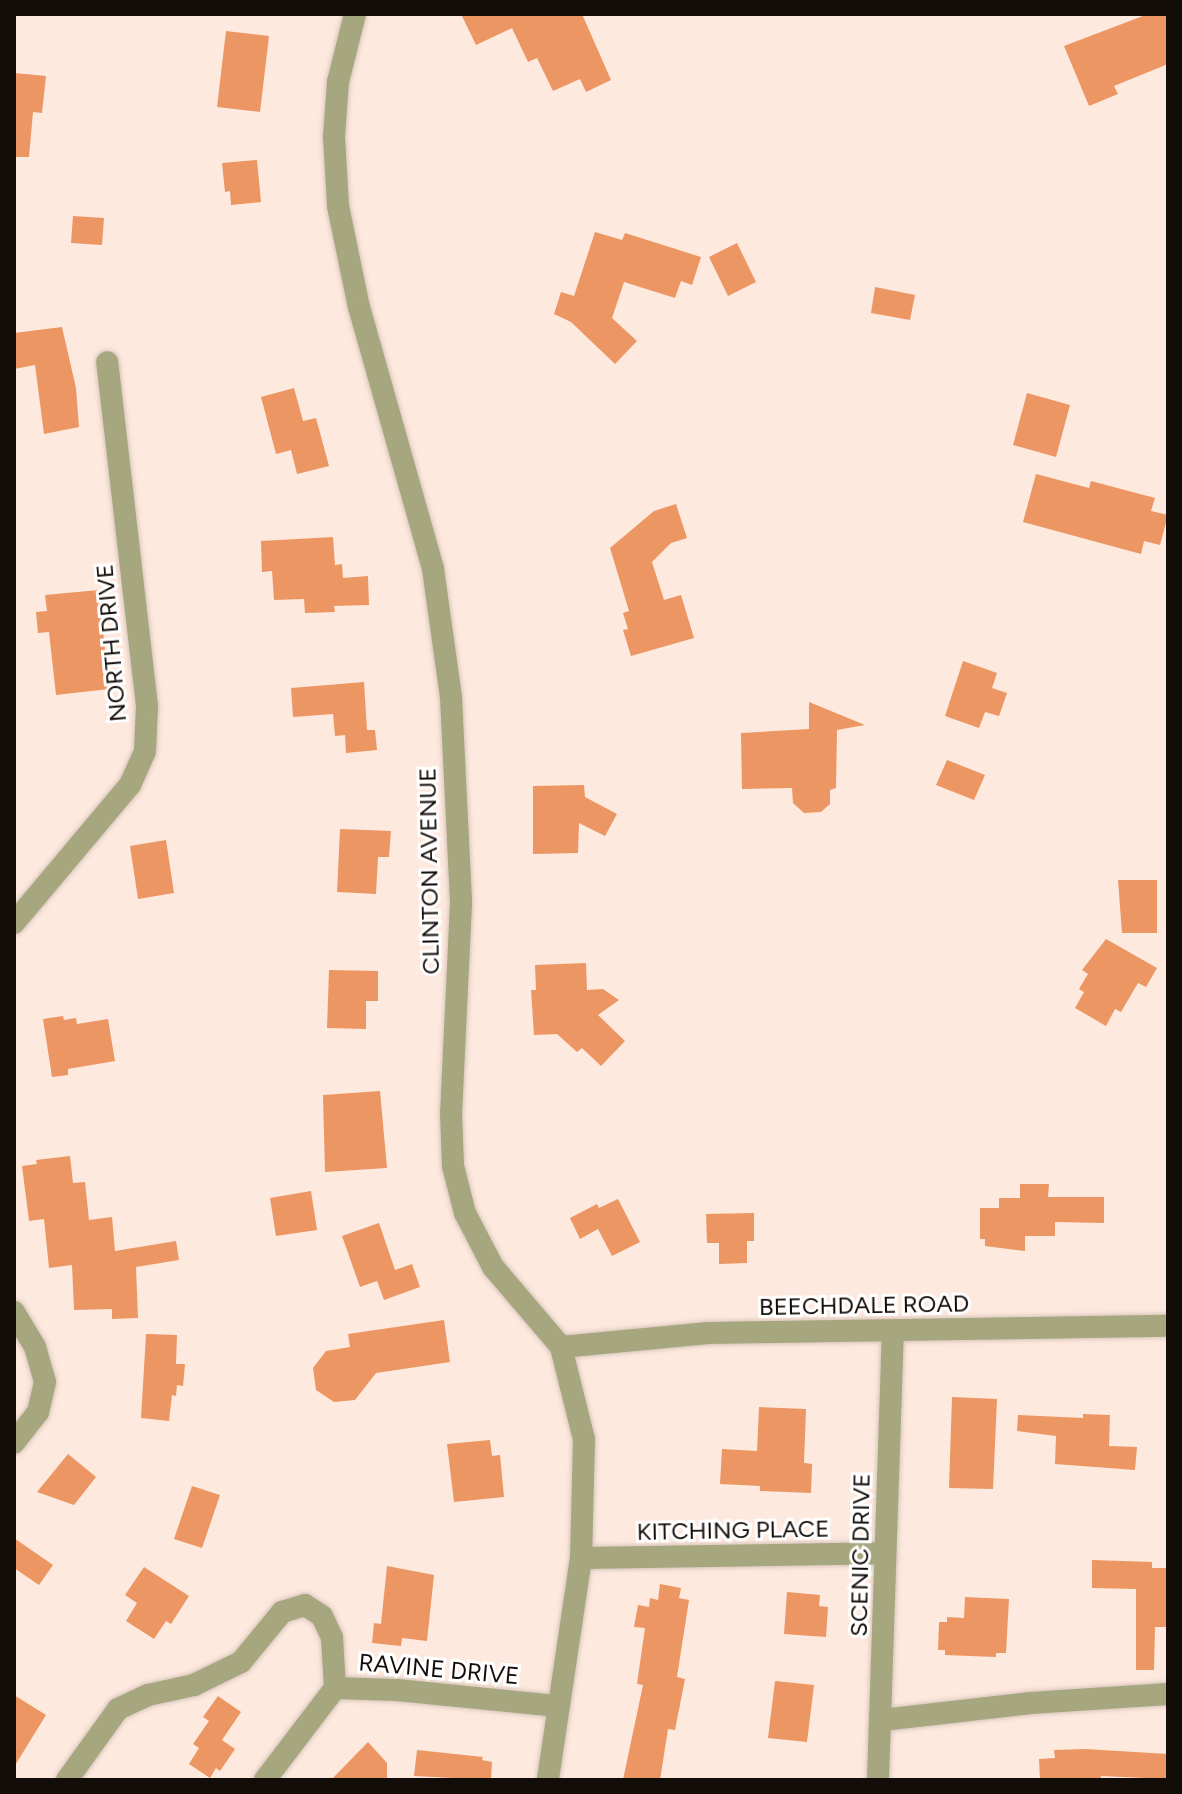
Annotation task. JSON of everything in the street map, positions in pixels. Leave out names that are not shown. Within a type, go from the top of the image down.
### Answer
[{"type":"street","name":"CLINTON AVENUE","points":[[355,14],[338,82],[334,136],[338,206],[359,307],[433,569],[451,697],[461,903],[451,1113],[453,1166],[465,1213],[493,1267],[561,1347],[584,1439],[581,1558],[548,1780]]},
{"type":"street","name":"NORTH DRIVE","points":[[14,923],[130,785],[145,751],[147,706],[107,362]]},
{"type":"street","points":[[14,1312],[35,1347],[45,1382],[45,1395],[38,1412],[14,1443]]},
{"type":"street","name":"BEECHDALE ROAD","points":[[561,1347],[708,1333],[1168,1326]]},
{"type":"street","name":"SCENIC DRIVE","points":[[878,1780],[893,1332]]},
{"type":"street","name":"KITCHING PLACE","points":[[581,1558],[885,1553]]},
{"type":"street","name":"RAVINE DRIVE","points":[[67,1780],[118,1709],[148,1695],[194,1685],[241,1662],[282,1612],[305,1605],[322,1616],[332,1637],[335,1688],[397,1690],[558,1706]]},
{"type":"street","points":[[265,1780],[335,1688]]},
{"type":"street","points":[[882,1720],[1057,1701],[1168,1694]]},
{"type":"building","points":[[461,14],[582,14],[611,80],[586,92],[580,79],[553,91],[537,58],[528,62],[512,28],[476,45]]},
{"type":"building","points":[[1148,14],[1168,14],[1168,64],[1114,86],[1118,94],[1089,106],[1064,46]]},
{"type":"building","points":[[226,31],[269,36],[260,112],[217,107]]},
{"type":"building","points":[[14,73],[46,76],[42,113],[33,112],[29,157],[14,157]]},
{"type":"building","points":[[257,160],[261,202],[231,205],[230,191],[225,192],[222,163]]},
{"type":"building","points":[[73,216],[104,218],[102,245],[71,243]]},
{"type":"building","points":[[595,232],[622,240],[625,233],[701,257],[692,285],[681,281],[675,298],[624,282],[612,318],[637,341],[615,364],[571,322],[554,314],[561,292],[574,296]]},
{"type":"building","points":[[737,243],[756,282],[728,296],[709,257]]},
{"type":"building","points":[[875,287],[915,295],[910,320],[871,313]]},
{"type":"building","points":[[62,327],[76,388],[79,427],[44,434],[35,365],[14,369],[14,333]]},
{"type":"building","points":[[294,388],[303,421],[316,418],[329,466],[297,474],[291,450],[276,454],[261,397]]},
{"type":"building","points":[[1027,393],[1070,405],[1056,457],[1013,445]]},
{"type":"building","points":[[1036,474],[1089,488],[1091,481],[1155,498],[1151,511],[1168,515],[1160,545],[1144,541],[1141,554],[1023,522]]},
{"type":"building","points":[[676,504],[687,538],[671,543],[652,562],[664,600],[681,595],[694,638],[631,656],[623,630],[628,629],[623,613],[629,611],[610,548],[654,511]]},
{"type":"building","points":[[333,537],[335,565],[342,564],[343,578],[368,576],[369,605],[334,606],[335,612],[305,613],[304,599],[274,600],[272,571],[262,572],[261,541]]},
{"type":"building","points":[[99,590],[109,689],[56,695],[49,632],[38,633],[36,612],[47,611],[45,595]]},
{"type":"building","points":[[963,661],[997,673],[992,688],[1007,693],[999,716],[985,712],[979,728],[945,716]]},
{"type":"building","points":[[364,682],[367,730],[375,730],[377,750],[346,753],[345,735],[335,736],[333,714],[293,717],[291,688]]},
{"type":"building","points":[[809,702],[865,725],[837,730],[836,788],[830,790],[830,804],[821,812],[804,813],[793,803],[792,788],[742,789],[741,733],[809,729]]},
{"type":"building","points":[[947,760],[985,775],[974,800],[936,785]]},
{"type":"building","points":[[584,785],[585,797],[617,814],[605,836],[579,823],[578,853],[533,854],[533,786]]},
{"type":"building","points":[[340,829],[391,831],[389,857],[378,857],[376,894],[337,892]]},
{"type":"building","points":[[166,840],[174,893],[138,899],[130,846]]},
{"type":"building","points":[[1118,880],[1157,880],[1157,933],[1122,933]]},
{"type":"building","points":[[1106,939],[1157,968],[1146,987],[1138,983],[1121,1012],[1115,1009],[1106,1026],[1075,1008],[1084,992],[1079,989],[1088,974],[1082,970]]},
{"type":"building","points":[[586,963],[587,990],[603,989],[619,1000],[598,1015],[625,1041],[601,1066],[582,1048],[577,1052],[557,1034],[534,1035],[531,990],[536,990],[535,965]]},
{"type":"building","points":[[329,970],[378,971],[378,1001],[366,1001],[366,1029],[327,1028]]},
{"type":"building","points":[[63,1016],[64,1020],[76,1018],[77,1024],[108,1019],[115,1061],[68,1069],[68,1075],[52,1077],[43,1019]]},
{"type":"building","points":[[380,1091],[387,1168],[325,1172],[323,1095]]},
{"type":"building","points":[[70,1156],[73,1183],[85,1182],[89,1220],[112,1217],[115,1251],[176,1241],[179,1260],[136,1267],[138,1318],[112,1319],[112,1309],[74,1310],[72,1265],[49,1268],[44,1219],[29,1221],[22,1166],[37,1164],[36,1160]]},
{"type":"building","points":[[1020,1184],[1049,1184],[1048,1197],[1104,1197],[1104,1223],[1055,1222],[1055,1236],[1025,1236],[1025,1251],[985,1246],[985,1239],[980,1239],[980,1208],[999,1208],[999,1198],[1020,1198]]},
{"type":"building","points":[[311,1191],[317,1230],[276,1236],[270,1198]]},
{"type":"building","points":[[618,1199],[640,1242],[612,1256],[598,1229],[580,1239],[570,1218],[597,1204],[599,1208]]},
{"type":"building","points":[[754,1213],[754,1241],[747,1241],[747,1263],[719,1264],[719,1243],[707,1243],[706,1214]]},
{"type":"building","points":[[379,1223],[395,1270],[412,1264],[420,1287],[384,1300],[377,1281],[360,1287],[342,1236]]},
{"type":"building","points":[[444,1320],[450,1362],[376,1373],[355,1400],[334,1402],[316,1390],[313,1368],[326,1351],[350,1347],[348,1334]]},
{"type":"building","points":[[146,1334],[177,1335],[176,1364],[185,1364],[183,1386],[177,1385],[176,1396],[172,1395],[169,1421],[141,1418]]},
{"type":"building","points":[[952,1397],[997,1399],[993,1489],[949,1488]]},
{"type":"building","points":[[759,1407],[806,1409],[804,1463],[812,1464],[811,1493],[760,1491],[760,1486],[720,1484],[722,1449],[757,1451]]},
{"type":"building","points":[[1083,1414],[1110,1415],[1109,1446],[1137,1447],[1135,1470],[1055,1464],[1056,1436],[1017,1431],[1018,1415],[1083,1418]]},
{"type":"building","points":[[490,1440],[492,1456],[500,1455],[504,1497],[454,1502],[447,1444]]},
{"type":"building","points":[[68,1454],[96,1477],[74,1505],[37,1492]]},
{"type":"building","points":[[192,1486],[220,1495],[202,1548],[174,1539]]},
{"type":"building","points":[[14,1538],[53,1565],[39,1585],[14,1568]]},
{"type":"building","points":[[1092,1560],[1152,1562],[1152,1568],[1168,1568],[1168,1627],[1155,1627],[1154,1670],[1136,1670],[1136,1589],[1092,1588]]},
{"type":"building","points":[[387,1566],[434,1575],[427,1641],[402,1638],[401,1646],[372,1643],[374,1623],[381,1624]]},
{"type":"building","points":[[144,1567],[189,1596],[171,1624],[166,1621],[154,1639],[126,1621],[137,1603],[125,1595]]},
{"type":"building","points":[[660,1584],[681,1588],[679,1598],[689,1600],[677,1677],[685,1679],[675,1730],[668,1729],[660,1780],[623,1780],[643,1685],[637,1684],[645,1628],[634,1627],[638,1605],[649,1607],[650,1598],[658,1600]]},
{"type":"building","points":[[787,1592],[820,1595],[819,1606],[828,1607],[826,1637],[784,1634]]},
{"type":"building","points":[[965,1597],[1009,1599],[1006,1653],[996,1653],[996,1657],[945,1655],[945,1650],[938,1650],[939,1622],[947,1622],[947,1617],[964,1618]]},
{"type":"building","points":[[775,1681],[814,1685],[807,1742],[768,1738]]},
{"type":"building","points":[[14,1695],[46,1715],[14,1767]]},
{"type":"building","points":[[218,1696],[241,1712],[222,1740],[235,1749],[220,1771],[216,1768],[210,1778],[189,1764],[199,1748],[193,1744],[209,1721],[203,1717]]},
{"type":"building","points":[[368,1742],[387,1763],[387,1780],[331,1780]]},
{"type":"building","points":[[417,1750],[483,1757],[482,1760],[492,1762],[491,1780],[414,1776]]},
{"type":"building","points":[[1054,1750],[1168,1754],[1168,1779],[1101,1776],[1101,1780],[1040,1780],[1039,1759],[1055,1758]]}]
